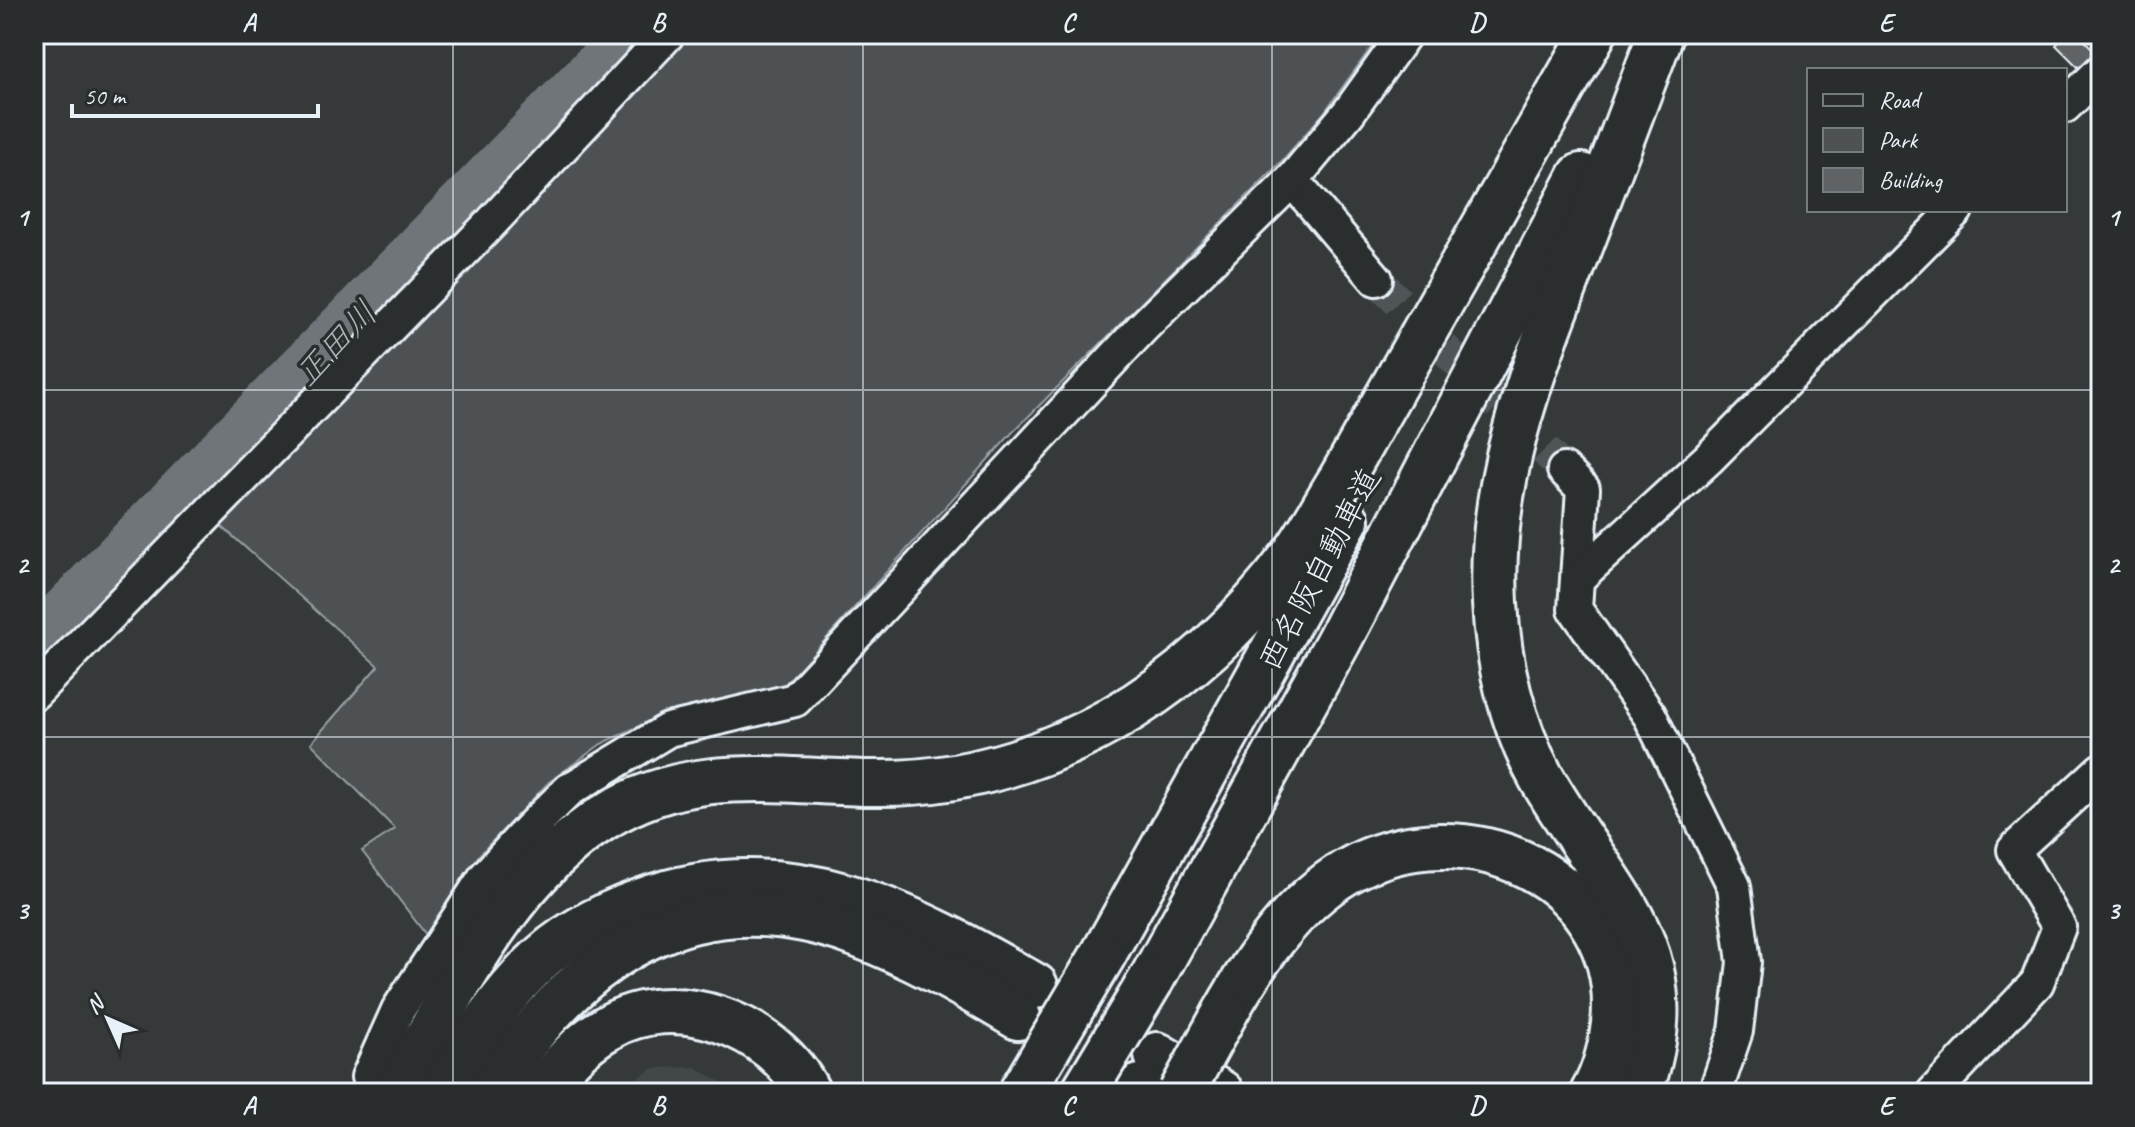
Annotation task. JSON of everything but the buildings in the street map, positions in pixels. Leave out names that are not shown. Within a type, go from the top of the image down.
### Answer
[{"type":"highway","name":"西名阪自動車道","points":[[1021,1093],[1103,955],[1301,604],[1461,304],[1594,34]]},
{"type":"highway","points":[[381,1085],[522,892],[601,819],[644,796],[696,780],[755,777],[897,783],[956,777],[1022,763],[1088,735],[1149,698],[1203,655],[1252,606],[1304,538],[1594,34]]},
{"type":"highway","name":"西名阪自動車道","points":[[1083,1093],[1151,980],[1338,642],[1504,328],[1651,34]]},
{"type":"highway","points":[[1639,1093],[1651,1063],[1656,1022],[1654,983],[1644,943],[1627,905],[1539,773],[1522,736],[1499,649],[1494,551],[1507,454],[1532,370],[1661,34]]},
{"type":"highway","points":[[1157,1082],[1225,1013],[1248,972],[1307,902],[1346,872],[1393,851],[1436,844],[1476,846],[1511,857],[1544,875],[1574,899],[1597,932],[1611,966],[1616,1005],[1612,1044],[1593,1093]]},
{"type":"highway","points":[[441,1093],[509,991],[564,939],[630,905],[669,891],[711,883],[751,880],[827,889],[910,920],[1027,1002],[953,979],[853,933],[766,916],[725,916],[681,923],[640,939],[573,985],[543,1016],[490,1093]]},
{"type":"highway","points":[[542,1093],[575,1052],[608,1026],[649,1012],[694,1013],[735,1024],[774,1050],[808,1093]]},
{"type":"highway","points":[[1157,1082],[1221,1093]]},
{"type":"street","points":[[34,693],[492,222],[668,34]]},
{"type":"street","points":[[381,1085],[398,1010],[485,877],[569,790],[668,730],[795,700],[1142,328],[1292,180],[1349,112],[1405,34]]},
{"type":"street","points":[[2067,104],[2101,71]]},
{"type":"street","points":[[1292,180],[1376,279]]},
{"type":"street","points":[[1579,577],[1708,459],[1954,212]]},
{"type":"street","points":[[1564,470],[1583,489],[1575,609],[1650,716],[1734,886],[1744,962],[1736,1031],[1715,1093]]},
{"type":"street","points":[[1933,1093],[2037,983],[2059,927],[2014,850],[2101,770]]},
{"type":"shaded area","points":[[695,1067],[723,1083],[733,1093],[610,1093],[654,1068]]},
{"type":"green space","points":[[676,34],[1381,34],[1323,114],[1280,163],[1012,433],[779,691],[666,713],[601,744],[549,782],[479,855],[427,936],[362,851],[395,829],[311,743],[378,666],[210,516]]},
{"type":"waterway","name":"正田川","points":[[34,651],[636,34]]},
{"type":"tunnel","points":[[1376,279],[1564,470]]},
{"type":"tunnel","points":[[1021,1019],[1140,1087]]}]
